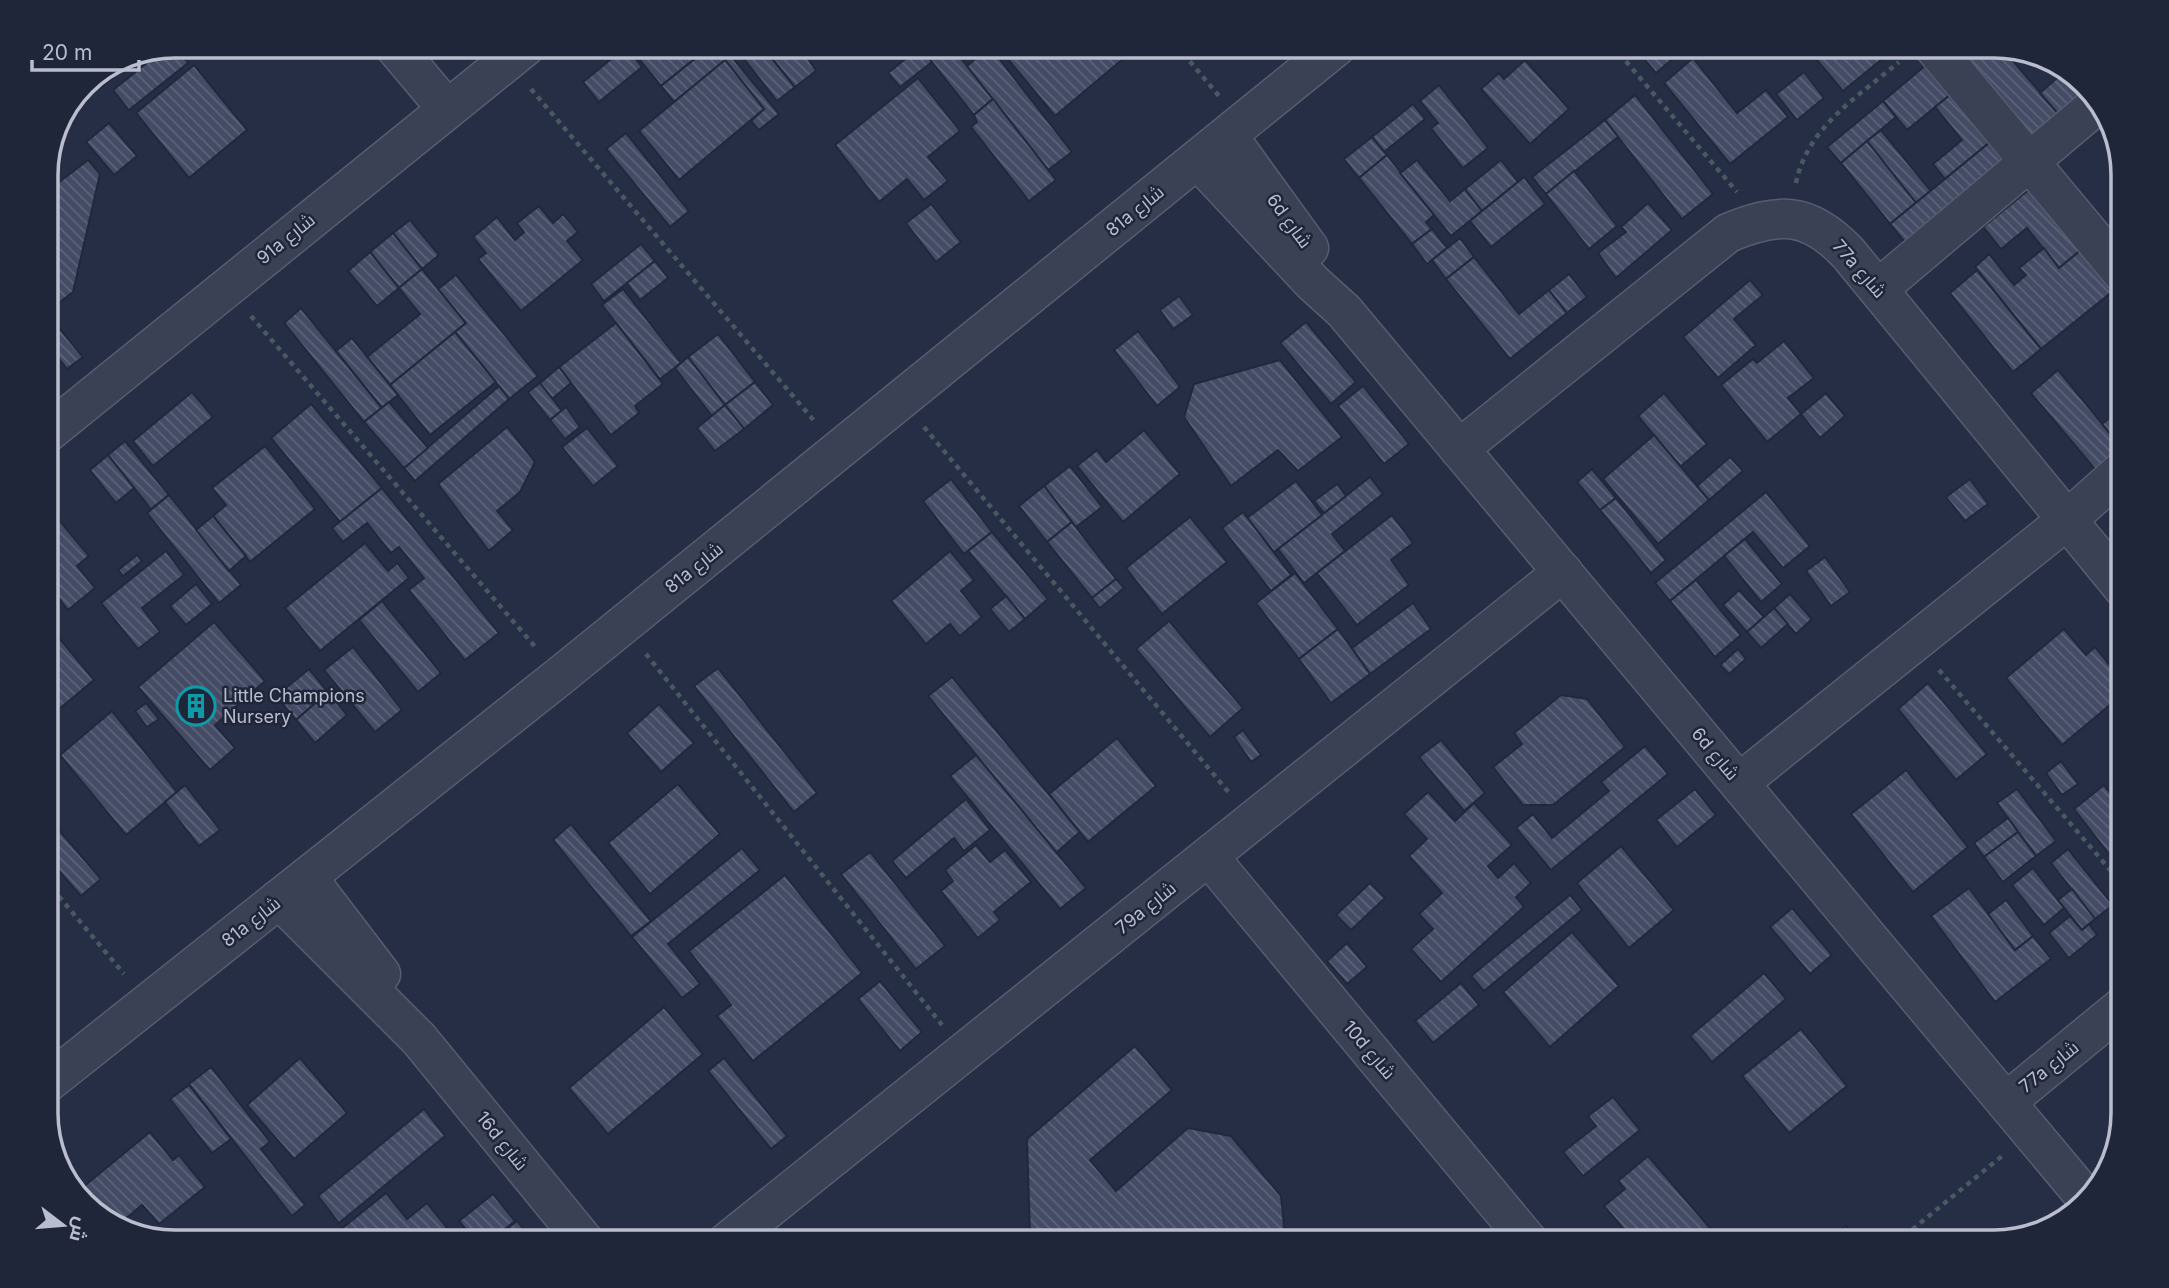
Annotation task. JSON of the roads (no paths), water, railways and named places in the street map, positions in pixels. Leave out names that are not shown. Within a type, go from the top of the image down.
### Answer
[{"type":"street","points":[[404,58],[447,109]]},
{"type":"street","name":"91a شارع","points":[[58,424],[511,58]]},
{"type":"street","name":"81a شارع","points":[[58,1074],[560,677],[1322,58]]},
{"type":"street","points":[[1929,58],[2029,162],[2111,260]]},
{"type":"street","points":[[1878,289],[2091,110]]},
{"type":"street","name":"6d شارع","points":[[1235,130],[1315,257],[1344,311]]},
{"type":"street","name":"6d شارع","points":[[1198,160],[1313,283],[1344,311],[2081,1192]]},
{"type":"street","name":"77a شارع","points":[[1460,449],[1728,233],[1774,219],[1812,224],[1832,236],[1878,289],[2111,573]]},
{"type":"street","points":[[1739,783],[2067,520],[2111,481]]},
{"type":"street","name":"79a شارع","points":[[742,1230],[1563,572]]},
{"type":"street","name":"10d شارع","points":[[1209,857],[1519,1230]]},
{"type":"street","name":"16d شارع","points":[[293,888],[390,986],[419,1039],[575,1230]]},
{"type":"street","name":"77a شارع","points":[[2006,1102],[2111,1016]]},
{"type":"place","name":"Little Champions Nursery","points":[[196,706]]}]
